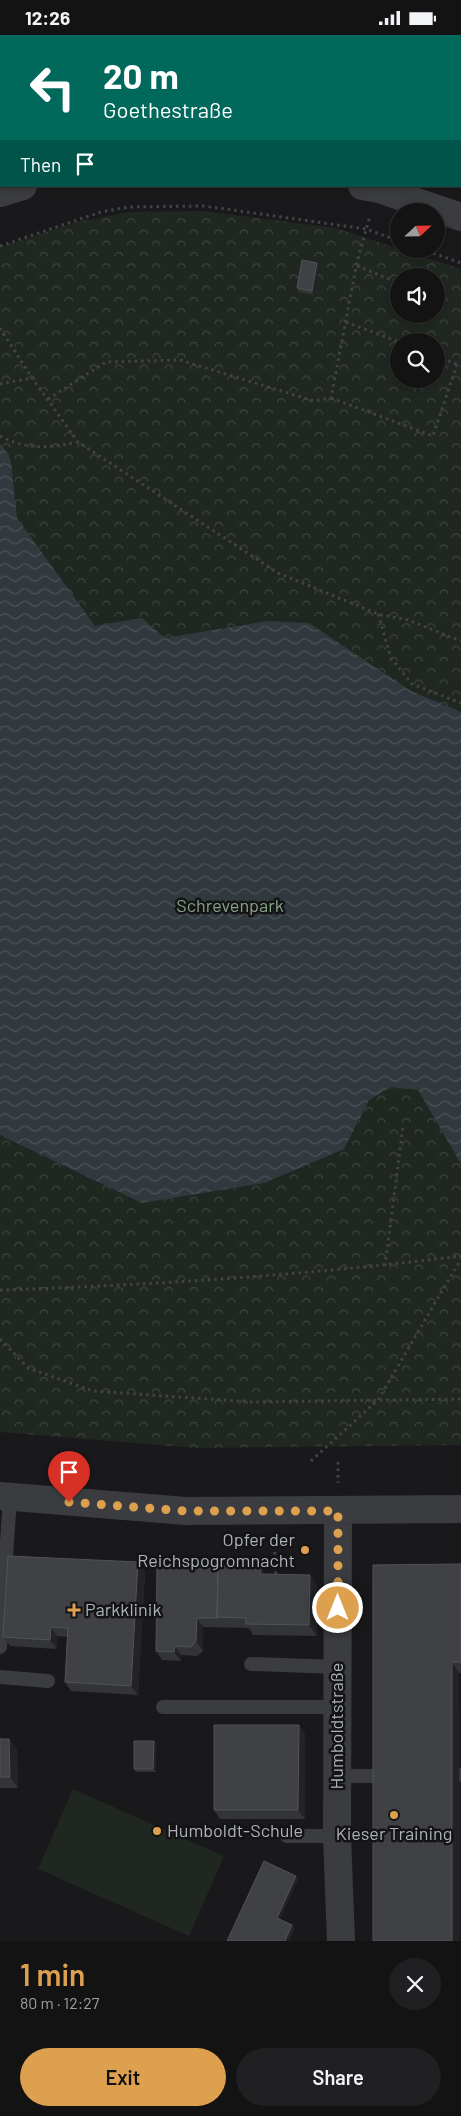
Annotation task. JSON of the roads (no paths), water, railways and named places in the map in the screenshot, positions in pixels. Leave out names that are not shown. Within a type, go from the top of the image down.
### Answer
[{"type":"street","points":[[0,193],[20,187]]},
{"type":"street","points":[[368,187],[425,196],[461,217]]},
{"type":"street","points":[[5,1497],[186,1511],[461,1509]]},
{"type":"street","name":"Humboldtstraße","points":[[338,1511],[337,1836],[341,1941]]},
{"type":"lane","points":[[0,1647],[5,1497]]},
{"type":"lane","points":[[250,1664],[338,1667]]},
{"type":"lane","points":[[0,1677],[48,1681]]},
{"type":"lane","points":[[163,1707],[338,1707]]},
{"type":"lane","points":[[338,1776],[381,1776]]},
{"type":"lane","points":[[287,1836],[337,1836]]},
{"type":"water","points":[[0,444],[9,455],[11,462],[17,518],[95,626],[142,618],[165,638],[268,621],[309,623],[411,691],[461,712],[461,1164],[418,1090],[391,1087],[369,1100],[344,1149],[264,1183],[142,1203],[0,1135]]},
{"type":"place","name":"Opfer der Reichspogromnacht","points":[[305,1550]]},
{"type":"place","name":"Parkklinik","points":[[74,1610]]},
{"type":"place","name":"Kieser Training","points":[[394,1815]]},
{"type":"place","name":"Humboldt-Schule","points":[[157,1831]]},
{"type":"park label","name":"Schrevenpark","points":[[230,906]]}]
